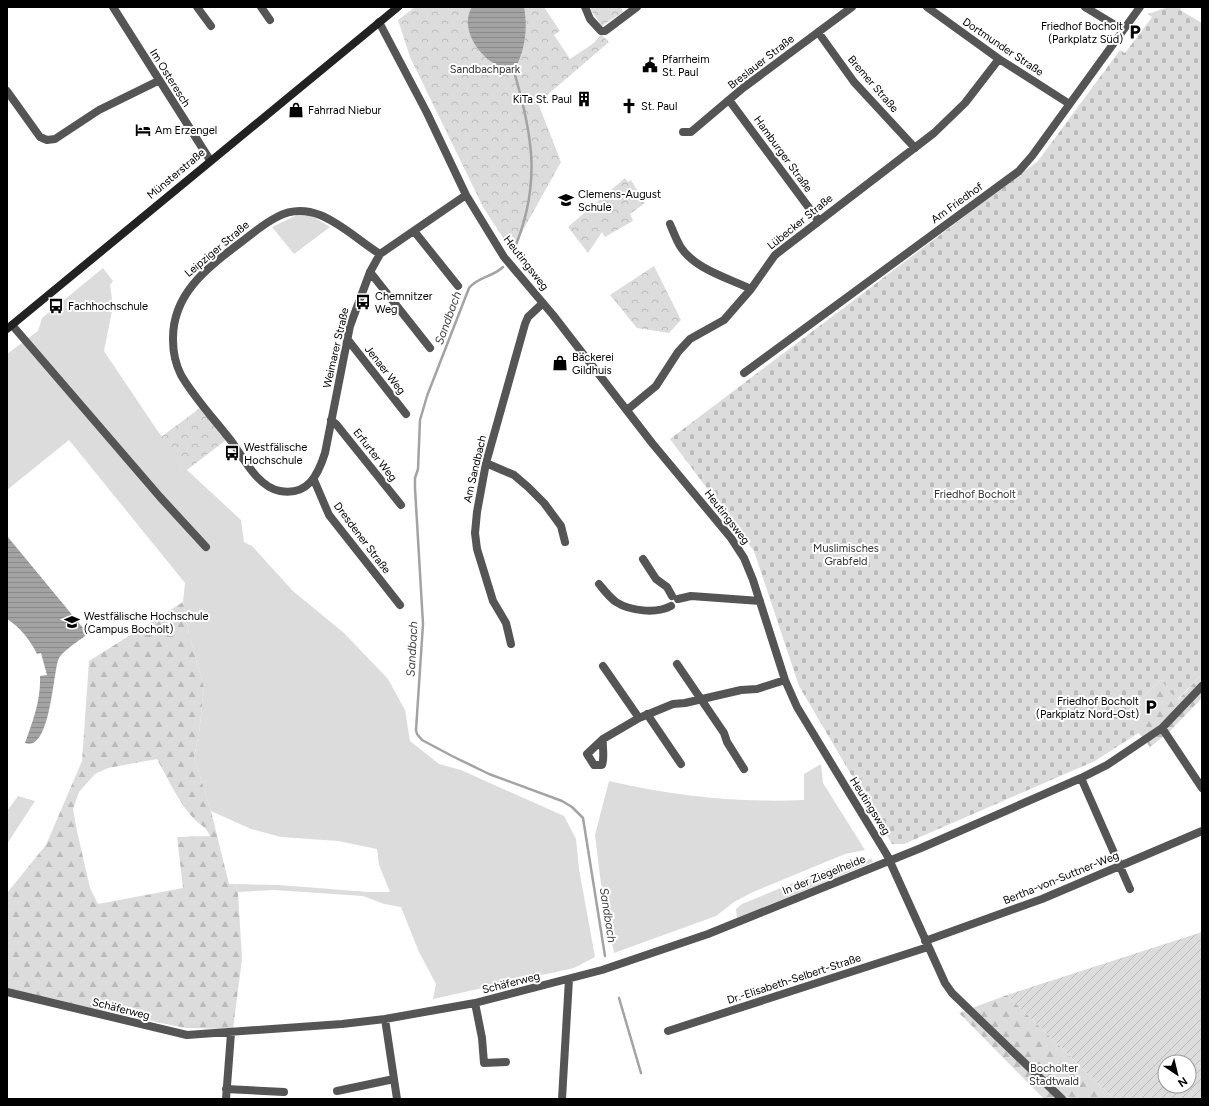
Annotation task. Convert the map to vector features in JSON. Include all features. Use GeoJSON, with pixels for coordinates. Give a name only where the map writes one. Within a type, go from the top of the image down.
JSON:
{"type":"FeatureCollection","features":[{"type":"Feature","properties":{"kind":"main road","name":"Münsterstraße"},"geometry":{"type":"LineString","coordinates":[[9,324],[398,7]]}},
{"type":"Feature","properties":{"kind":"street","name":"Im Osteresch"},"geometry":{"type":"LineString","coordinates":[[113,7],[158,81],[210,160]]}},
{"type":"Feature","properties":{"kind":"street"},"geometry":{"type":"LineString","coordinates":[[197,7],[211,26]]}},
{"type":"Feature","properties":{"kind":"street"},"geometry":{"type":"LineString","coordinates":[[261,7],[270,20]]}},
{"type":"Feature","properties":{"kind":"street"},"geometry":{"type":"LineString","coordinates":[[585,7],[590,19],[601,31],[605,31],[637,7]]}},
{"type":"Feature","properties":{"kind":"street","name":"Breslauer Straße"},"geometry":{"type":"LineString","coordinates":[[683,132],[691,132],[730,100],[852,7]]}},
{"type":"Feature","properties":{"kind":"street","name":"Dortmunder Straße"},"geometry":{"type":"LineString","coordinates":[[927,7],[999,59],[1068,104]]}},
{"type":"Feature","properties":{"kind":"street"},"geometry":{"type":"LineString","coordinates":[[1085,7],[1123,30]]}},
{"type":"Feature","properties":{"kind":"street","name":"Am Friedhof"},"geometry":{"type":"LineString","coordinates":[[744,373],[1018,171],[1032,156],[1068,104],[1140,7]]}},
{"type":"Feature","properties":{"kind":"street","name":"Heutingsweg"},"geometry":{"type":"LineString","coordinates":[[379,22],[427,113],[466,195],[504,257],[731,538],[744,558],[760,601],[785,680],[797,707],[890,861],[926,944],[945,983],[952,993],[1062,1099]]}},
{"type":"Feature","properties":{"kind":"street","name":"Bremer Straße"},"geometry":{"type":"LineString","coordinates":[[818,32],[854,82],[916,148]]}},
{"type":"Feature","properties":{"kind":"street","name":"Lübecker Straße"},"geometry":{"type":"LineString","coordinates":[[627,410],[656,386],[678,352],[690,339],[724,320],[751,289],[775,254],[818,220],[916,148],[952,117],[999,59]]}},
{"type":"Feature","properties":{"kind":"street"},"geometry":{"type":"LineString","coordinates":[[7,91],[40,137],[47,140],[55,139],[99,110],[158,81]]}},
{"type":"Feature","properties":{"kind":"street","name":"Hamburger Straße"},"geometry":{"type":"LineString","coordinates":[[730,100],[818,220]]}},
{"type":"Feature","properties":{"kind":"street","name":"Weimarer Straße"},"geometry":{"type":"LineString","coordinates":[[314,480],[320,469],[325,453],[348,340],[356,310],[370,272],[380,254],[466,195]]}},
{"type":"Feature","properties":{"kind":"street","name":"Leipziger Straße"},"geometry":{"type":"LineString","coordinates":[[314,480],[298,489],[289,491],[280,490],[262,482],[206,410],[180,373],[173,344],[175,315],[187,290],[205,271],[259,228],[278,216],[296,211],[308,210],[325,216],[380,254]]}},
{"type":"Feature","properties":{"kind":"street"},"geometry":{"type":"LineString","coordinates":[[670,224],[680,246],[686,254],[715,273],[751,289]]}},
{"type":"Feature","properties":{"kind":"street"},"geometry":{"type":"LineString","coordinates":[[414,231],[458,286]]}},
{"type":"Feature","properties":{"kind":"street"},"geometry":{"type":"LineString","coordinates":[[370,272],[430,348]]}},
{"type":"Feature","properties":{"kind":"street","name":"Am Sandbach"},"geometry":{"type":"LineString","coordinates":[[511,644],[506,624],[493,602],[477,549],[475,533],[477,512],[486,463],[528,317],[543,304]]}},
{"type":"Feature","properties":{"kind":"street"},"geometry":{"type":"LineString","coordinates":[[9,324],[160,498],[206,547]]}},
{"type":"Feature","properties":{"kind":"street","name":"Jenaer Weg"},"geometry":{"type":"LineString","coordinates":[[348,340],[406,414]]}},
{"type":"Feature","properties":{"kind":"street","name":"Erfurter Weg"},"geometry":{"type":"LineString","coordinates":[[331,420],[336,424],[401,505]]}},
{"type":"Feature","properties":{"kind":"street"},"geometry":{"type":"LineString","coordinates":[[486,463],[514,475],[528,487],[544,503],[561,526],[565,542]]}},
{"type":"Feature","properties":{"kind":"street","name":"Dresdener Straße"},"geometry":{"type":"LineString","coordinates":[[314,480],[329,516],[400,605]]}},
{"type":"Feature","properties":{"kind":"street"},"geometry":{"type":"LineString","coordinates":[[643,558],[656,578],[667,587],[675,598]]}},
{"type":"Feature","properties":{"kind":"street"},"geometry":{"type":"LineString","coordinates":[[599,584],[616,602],[627,607],[650,611],[663,610],[671,606],[668,602],[675,598],[691,596],[760,601]]}},
{"type":"Feature","properties":{"kind":"street"},"geometry":{"type":"LineString","coordinates":[[677,664],[702,699],[744,769]]}},
{"type":"Feature","properties":{"kind":"street"},"geometry":{"type":"LineString","coordinates":[[603,666],[681,764]]}},
{"type":"Feature","properties":{"kind":"street"},"geometry":{"type":"LineString","coordinates":[[603,739],[643,716],[673,704],[685,703],[741,690],[757,689],[785,680]]}},
{"type":"Feature","properties":{"kind":"street","name":"In der Ziegelheide"},"geometry":{"type":"LineString","coordinates":[[552,984],[708,934],[890,861],[1081,778],[1107,765],[1162,728],[1202,686]]}},
{"type":"Feature","properties":{"kind":"street"},"geometry":{"type":"LineString","coordinates":[[1162,728],[1202,788]]}},
{"type":"Feature","properties":{"kind":"street"},"geometry":{"type":"LineString","coordinates":[[1081,778],[1130,889]]}},
{"type":"Feature","properties":{"kind":"street","name":"Bertha-von-Suttner-Weg"},"geometry":{"type":"LineString","coordinates":[[926,944],[1042,899],[1202,831]]}},
{"type":"Feature","properties":{"kind":"street","name":"Dr.-Elisabeth-Selbert-Straße"},"geometry":{"type":"LineString","coordinates":[[668,1031],[926,944]]}},
{"type":"Feature","properties":{"kind":"street"},"geometry":{"type":"LineString","coordinates":[[562,1099],[569,979]]}},
{"type":"Feature","properties":{"kind":"street","name":"Schäferweg"},"geometry":{"type":"LineString","coordinates":[[7,992],[187,1035],[231,1033],[385,1019],[476,1002],[552,984]]}},
{"type":"Feature","properties":{"kind":"street","name":"Schäferweg"},"geometry":{"type":"LineString","coordinates":[[476,1002],[482,1038],[484,1063],[506,1062]]}},
{"type":"Feature","properties":{"kind":"street"},"geometry":{"type":"LineString","coordinates":[[385,1019],[397,1099]]}},
{"type":"Feature","properties":{"kind":"street"},"geometry":{"type":"LineString","coordinates":[[226,1099],[231,1033]]}},
{"type":"Feature","properties":{"kind":"street"},"geometry":{"type":"LineString","coordinates":[[337,1091],[394,1079]]}},
{"type":"Feature","properties":{"kind":"street"},"geometry":{"type":"LineString","coordinates":[[226,1089],[284,1092]]}},
{"type":"Feature","properties":{"kind":"green space","name":"Sandbachpark"},"geometry":{"type":"Polygon","coordinates":[[[415,7],[544,7],[560,31],[554,35],[570,59],[594,43],[601,34],[609,42],[538,103],[561,162],[522,232],[513,253],[483,207],[410,57],[398,20],[415,7]]]}},
{"type":"Feature","properties":{"kind":"green space"},"geometry":{"type":"Polygon","coordinates":[[[593,7],[621,7],[623,12],[602,26],[590,9],[593,7]]]}},
{"type":"Feature","properties":{"kind":"green space","name":"Friedhof Bocholt"},"geometry":{"type":"Polygon","coordinates":[[[1168,7],[1181,7],[1180,10],[1202,23],[1202,674],[1177,700],[1161,680],[1124,714],[1140,732],[1095,761],[904,844],[892,844],[799,686],[754,551],[670,439],[1038,161],[1120,50],[1125,53],[1152,17],[1148,14],[1168,7]]]}},
{"type":"Feature","properties":{"kind":"green space"},"geometry":{"type":"Polygon","coordinates":[[[625,178],[628,182],[631,180],[645,203],[630,214],[633,221],[605,237],[602,232],[588,253],[568,227],[625,178]]]}},
{"type":"Feature","properties":{"kind":"green space"},"geometry":{"type":"Polygon","coordinates":[[[309,214],[330,227],[294,254],[272,227],[297,215],[309,214]]]}},
{"type":"Feature","properties":{"kind":"green space"},"geometry":{"type":"Polygon","coordinates":[[[654,266],[681,320],[669,333],[637,328],[610,295],[654,266]]]}},
{"type":"Feature","properties":{"kind":"green space"},"geometry":{"type":"Polygon","coordinates":[[[103,268],[113,281],[110,285],[113,306],[104,351],[157,430],[187,470],[241,520],[244,542],[252,546],[293,591],[344,633],[388,679],[405,710],[410,741],[439,764],[461,770],[564,816],[576,839],[579,869],[595,957],[574,968],[433,999],[436,984],[419,952],[401,907],[384,904],[363,896],[274,890],[238,892],[234,884],[279,885],[368,892],[390,892],[379,865],[377,849],[338,841],[281,837],[251,829],[211,811],[194,757],[199,733],[204,687],[190,639],[183,602],[185,583],[69,440],[7,490],[7,354],[38,331],[42,318],[103,268]]]}},
{"type":"Feature","properties":{"kind":"green space"},"geometry":{"type":"Polygon","coordinates":[[[200,408],[226,440],[187,470],[161,437],[200,408]]]}},
{"type":"Feature","properties":{"kind":"green space"},"geometry":{"type":"Polygon","coordinates":[[[183,602],[190,639],[204,687],[199,733],[194,757],[211,811],[229,884],[234,884],[238,892],[242,959],[233,1029],[185,1028],[7,990],[7,893],[46,845],[82,761],[89,661],[183,602]],[[157,759],[108,768],[95,774],[79,792],[73,809],[90,888],[98,904],[183,888],[177,837],[210,836],[207,830],[193,818],[183,804],[157,759]]]}},
{"type":"Feature","properties":{"kind":"green space"},"geometry":{"type":"Polygon","coordinates":[[[1202,674],[1202,698],[1170,731],[1150,747],[1124,714],[1161,680],[1178,700],[1202,674]]]}},
{"type":"Feature","properties":{"kind":"green space"},"geometry":{"type":"Polygon","coordinates":[[[821,764],[823,783],[865,850],[845,854],[753,892],[734,902],[716,916],[614,953],[601,884],[595,835],[609,781],[658,791],[706,797],[779,801],[804,800],[804,774],[821,764]]]}},
{"type":"Feature","properties":{"kind":"green space"},"geometry":{"type":"Polygon","coordinates":[[[18,796],[35,801],[7,844],[7,811],[18,796]]]}},
{"type":"Feature","properties":{"kind":"green space"},"geometry":{"type":"Polygon","coordinates":[[[872,859],[873,862],[737,918],[736,909],[742,904],[839,864],[872,859]]]}},
{"type":"Feature","properties":{"kind":"green space"},"geometry":{"type":"Polygon","coordinates":[[[1202,932],[1202,1099],[1114,1099],[1007,995],[1202,932]]]}},
{"type":"Feature","properties":{"kind":"green space","name":"Bocholter Stadtwald"},"geometry":{"type":"Polygon","coordinates":[[[1007,995],[1114,1099],[1044,1099],[959,1013],[1007,995]]]}},
{"type":"Feature","properties":{"kind":"shaded area"},"geometry":{"type":"Polygon","coordinates":[[[472,7],[524,7],[526,23],[525,39],[515,69],[505,68],[495,64],[478,48],[468,28],[468,17],[472,7]]]}},
{"type":"Feature","properties":{"kind":"shaded area"},"geometry":{"type":"Polygon","coordinates":[[[7,536],[88,634],[59,658],[46,723],[34,743],[25,743],[38,702],[40,676],[47,675],[41,653],[37,654],[24,634],[7,619],[7,536]]]}},
{"type":"Feature","properties":{"kind":"waterway","name":"Sandbach"},"geometry":{"type":"LineString","coordinates":[[513,68],[526,116],[531,160],[531,182],[528,204],[522,228],[513,252]]}},
{"type":"Feature","properties":{"kind":"waterway","name":"Sandbach"},"geometry":{"type":"LineString","coordinates":[[503,267],[495,273],[476,281],[469,288],[427,396],[420,420],[418,469],[415,478],[415,488],[423,624],[416,730],[417,734],[422,740],[452,756],[489,774],[562,801],[572,807],[583,818],[605,956]]}},
{"type":"Feature","properties":{"kind":"waterway","name":"Sandbach"},"geometry":{"type":"LineString","coordinates":[[619,998],[641,1073]]}},
{"type":"Feature","properties":{"kind":"place","name":"Friedhof Bocholt (Parkplatz Süd)"},"geometry":{"type":"Point","coordinates":[1135,32]}},
{"type":"Feature","properties":{"kind":"place","name":"Pfarrheim St. Paul"},"geometry":{"type":"Point","coordinates":[650,65]}},
{"type":"Feature","properties":{"kind":"place","name":"KiTa St. Paul"},"geometry":{"type":"Point","coordinates":[584,99]}},
{"type":"Feature","properties":{"kind":"place","name":"St. Paul"},"geometry":{"type":"Point","coordinates":[629,106]}},
{"type":"Feature","properties":{"kind":"place","name":"Fahrrad Niebur"},"geometry":{"type":"Point","coordinates":[296,110]}},
{"type":"Feature","properties":{"kind":"place","name":"Am Erzengel"},"geometry":{"type":"Point","coordinates":[143,130]}},
{"type":"Feature","properties":{"kind":"place","name":"Clemens-August Schule"},"geometry":{"type":"Point","coordinates":[566,200]}},
{"type":"Feature","properties":{"kind":"place","name":"Chemnitzer Weg"},"geometry":{"type":"Point","coordinates":[363,302]}},
{"type":"Feature","properties":{"kind":"place","name":"Fachhochschule"},"geometry":{"type":"Point","coordinates":[56,306]}},
{"type":"Feature","properties":{"kind":"place","name":"Bäckerei Gildhuis"},"geometry":{"type":"Point","coordinates":[560,363]}},
{"type":"Feature","properties":{"kind":"place","name":"Westfälische Hochschule"},"geometry":{"type":"Point","coordinates":[232,453]}},
{"type":"Feature","properties":{"kind":"place","name":"Westfälische Hochschule (Campus Bocholt)"},"geometry":{"type":"Point","coordinates":[72,622]}},
{"type":"Feature","properties":{"kind":"place","name":"Friedhof Bocholt (Parkplatz Nord-Ost)"},"geometry":{"type":"Point","coordinates":[1151,707]}},
{"type":"Feature","properties":{"kind":"park label","name":"Muslimisches Grabfeld"},"geometry":{"type":"Point","coordinates":[846,554]}}]}
